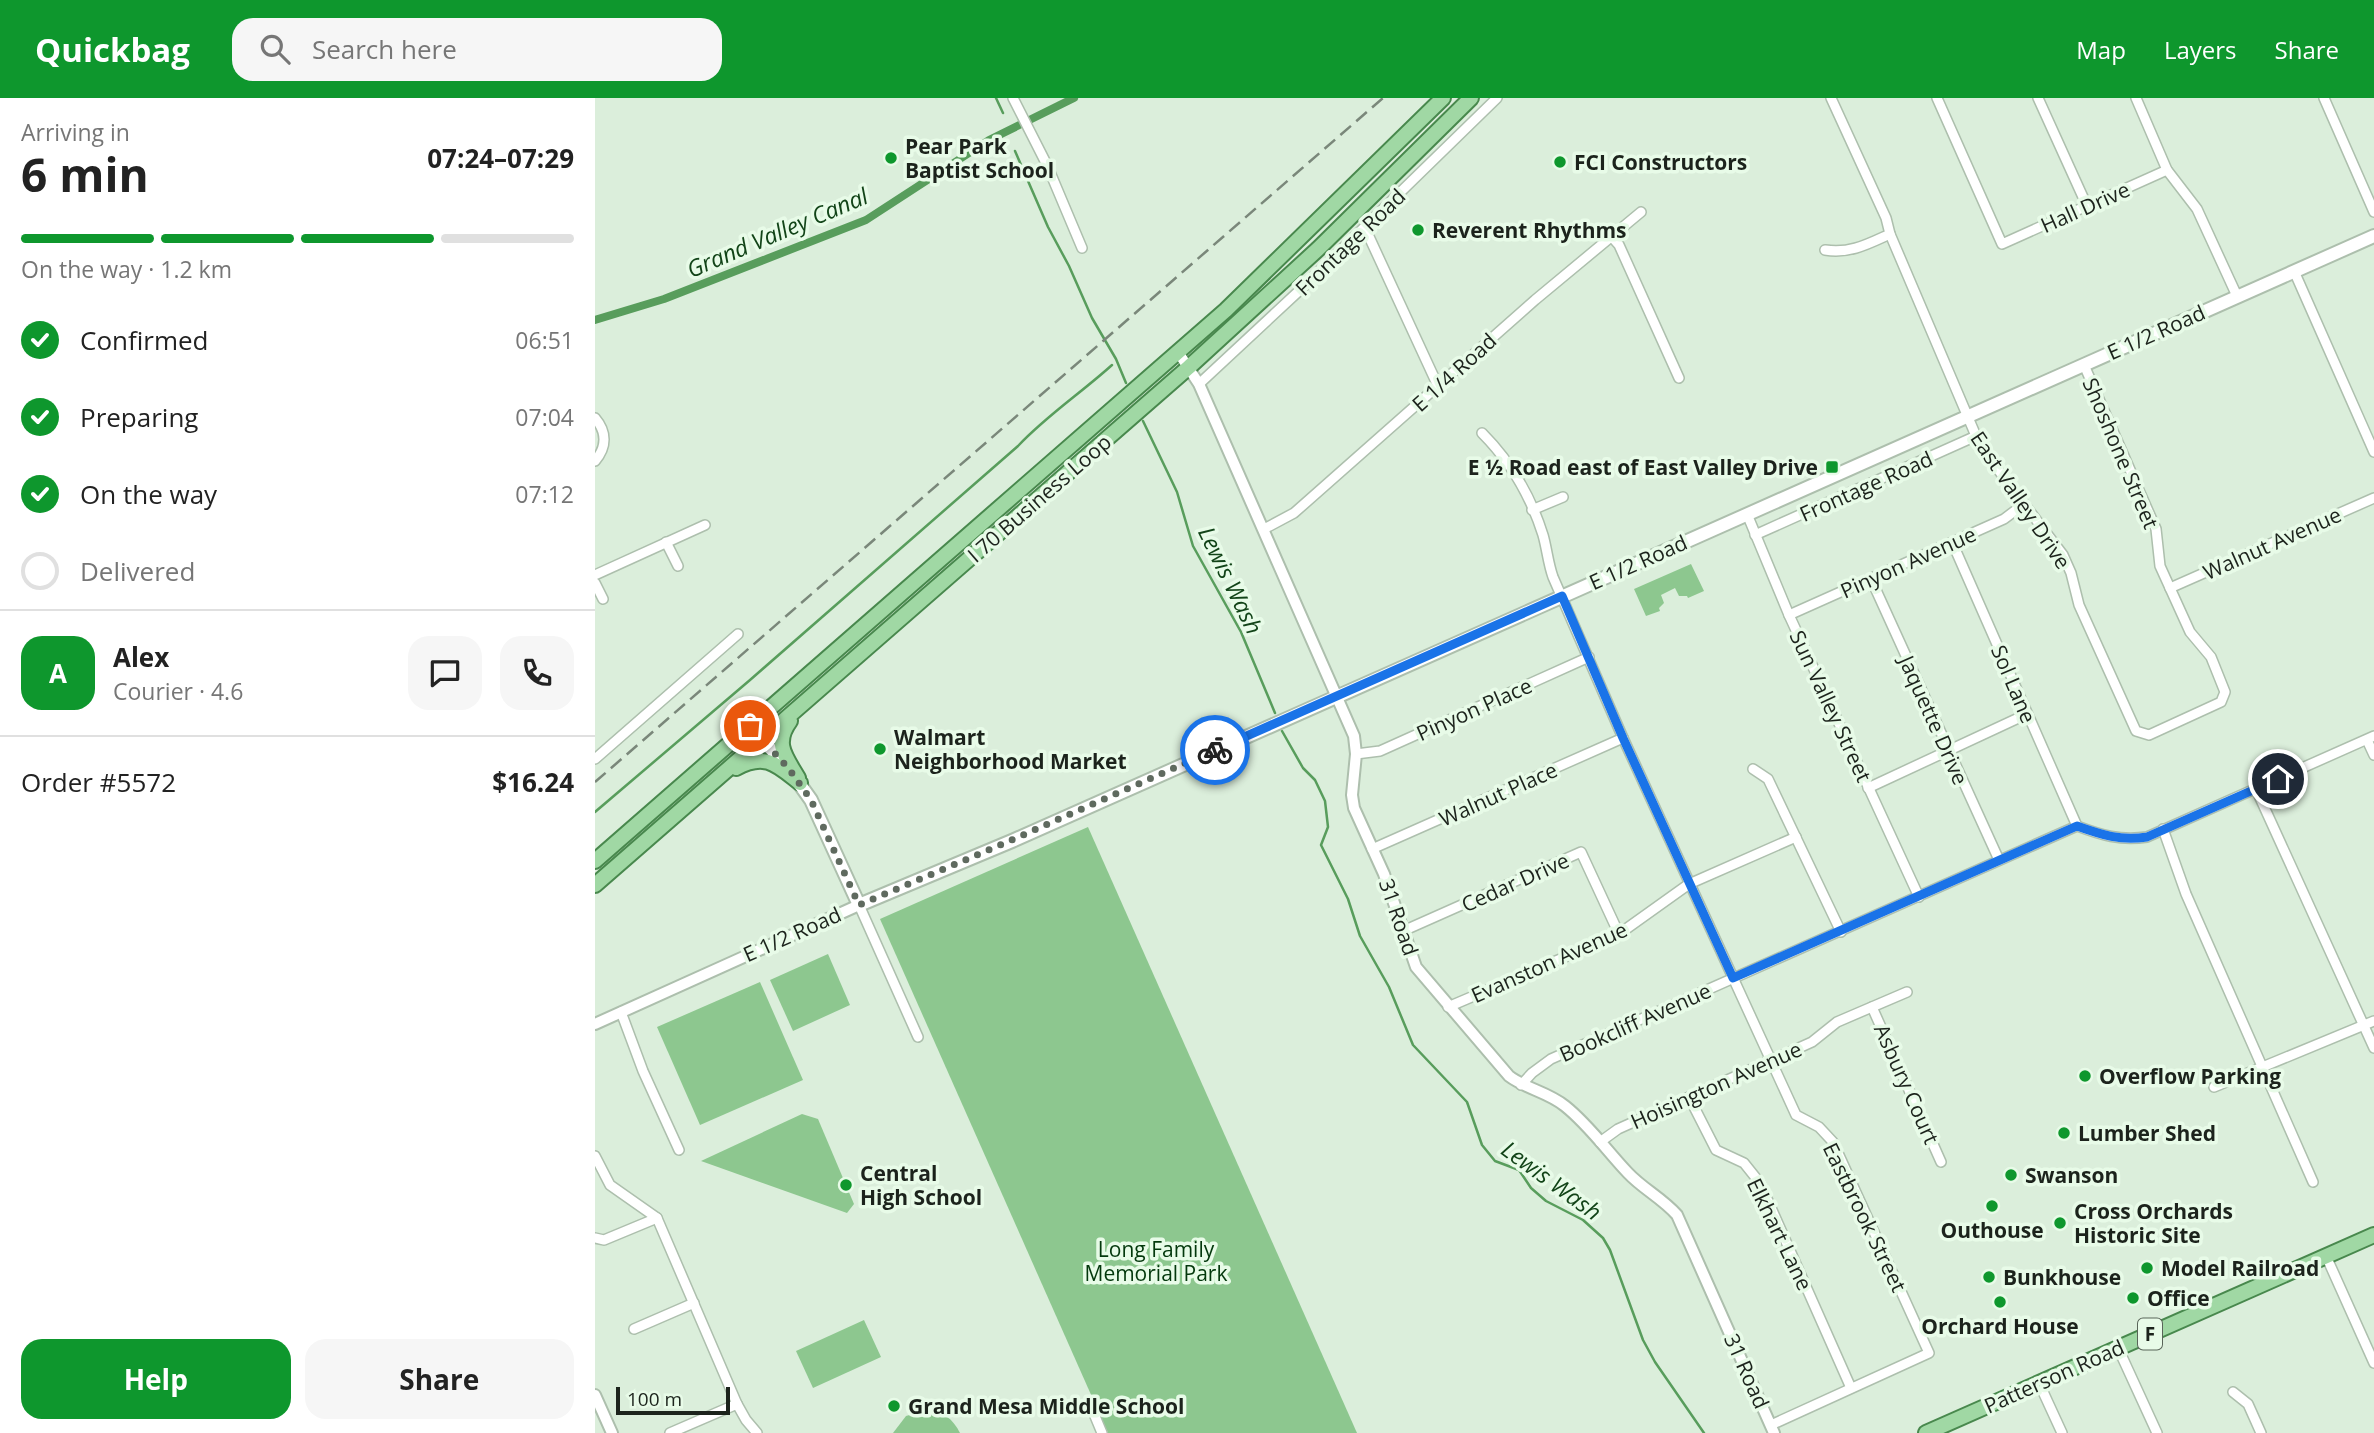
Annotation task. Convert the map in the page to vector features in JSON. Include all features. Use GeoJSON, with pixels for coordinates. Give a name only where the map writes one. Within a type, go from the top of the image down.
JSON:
{"type":"FeatureCollection","features":[{"type":"Feature","properties":{"kind":"main road","name":"I 70 Business Loop"},"geometry":{"type":"LineString","coordinates":[[595,861],[1178,352],[1303,236],[1443,98]]}},
{"type":"Feature","properties":{"kind":"main road","name":"I 70 Business Loop"},"geometry":{"type":"LineString","coordinates":[[595,885],[1189,367],[1318,248],[1471,98]]}},
{"type":"Feature","properties":{"kind":"main road","name":"E 1/2 Road"},"geometry":{"type":"LineString","coordinates":[[859,905],[1011,841],[2374,236]]}},
{"type":"Feature","properties":{"kind":"main road"},"geometry":{"type":"LineString","coordinates":[[823,687],[792,719],[781,735],[782,748],[820,816],[859,905]]}},
{"type":"Feature","properties":{"kind":"main road"},"geometry":{"type":"LineString","coordinates":[[750,726],[800,783]]}},
{"type":"Feature","properties":{"kind":"main road"},"geometry":{"type":"LineString","coordinates":[[699,795],[734,769],[758,760],[777,765],[800,783]]}},
{"type":"Feature","properties":{"kind":"main road","name":"Patterson Road"},"geometry":{"type":"LineString","coordinates":[[1926,1433],[2374,1235]]}},
{"type":"Feature","properties":{"kind":"street"},"geometry":{"type":"LineString","coordinates":[[1013,98],[1047,165],[1082,248]]}},
{"type":"Feature","properties":{"kind":"street","name":"Frontage Road"},"geometry":{"type":"LineString","coordinates":[[1199,384],[1365,228],[1497,98]]}},
{"type":"Feature","properties":{"kind":"street","name":"East Valley Drive"},"geometry":{"type":"LineString","coordinates":[[1831,98],[1886,218],[1890,234],[1976,436],[1984,451],[2063,555],[2084,616],[2136,731],[2150,735],[2169,727],[2221,702],[2225,692]]}},
{"type":"Feature","properties":{"kind":"street","name":"Hall Drive"},"geometry":{"type":"LineString","coordinates":[[1937,98],[2002,244],[2168,170]]}},
{"type":"Feature","properties":{"kind":"street"},"geometry":{"type":"LineString","coordinates":[[2038,98],[2087,206]]}},
{"type":"Feature","properties":{"kind":"street"},"geometry":{"type":"LineString","coordinates":[[2136,98],[2168,170],[2197,209],[2237,296]]}},
{"type":"Feature","properties":{"kind":"street"},"geometry":{"type":"LineString","coordinates":[[2324,98],[2374,212]]}},
{"type":"Feature","properties":{"kind":"street","name":"E 1/4 Road"},"geometry":{"type":"LineString","coordinates":[[1264,529],[1294,513],[1483,346],[1641,212]]}},
{"type":"Feature","properties":{"kind":"street"},"geometry":{"type":"LineString","coordinates":[[1365,228],[1438,386]]}},
{"type":"Feature","properties":{"kind":"street"},"geometry":{"type":"LineString","coordinates":[[1825,250],[1839,253],[1857,249],[1890,234]]}},
{"type":"Feature","properties":{"kind":"street"},"geometry":{"type":"LineString","coordinates":[[1611,236],[1619,245],[1679,378]]}},
{"type":"Feature","properties":{"kind":"street"},"geometry":{"type":"LineString","coordinates":[[2294,271],[2374,452]]}},
{"type":"Feature","properties":{"kind":"street","name":"31 Road"},"geometry":{"type":"LineString","coordinates":[[1178,352],[1199,384],[1354,736],[1354,808],[1384,874],[1416,967],[1509,1076],[1521,1085],[1554,1098],[1566,1106],[1629,1174],[1677,1215],[1772,1429]]}},
{"type":"Feature","properties":{"kind":"street","name":"Shoshone Street"},"geometry":{"type":"LineString","coordinates":[[2084,365],[2156,529],[2159,566],[2190,632],[2211,657],[2225,692]]}},
{"type":"Feature","properties":{"kind":"street"},"geometry":{"type":"LineString","coordinates":[[595,418],[602,427],[604,441],[595,461]]}},
{"type":"Feature","properties":{"kind":"street","name":"Eastbrook Street"},"geometry":{"type":"LineString","coordinates":[[1482,433],[1515,472],[1543,536],[1546,557],[1623,738],[1796,1115],[1819,1127],[1833,1143],[1929,1353],[1851,1388]]}},
{"type":"Feature","properties":{"kind":"street","name":"Frontage Road"},"geometry":{"type":"LineString","coordinates":[[1755,535],[1976,436]]}},
{"type":"Feature","properties":{"kind":"street"},"geometry":{"type":"LineString","coordinates":[[1532,510],[1563,497]]}},
{"type":"Feature","properties":{"kind":"street","name":"Walnut Avenue"},"geometry":{"type":"LineString","coordinates":[[2170,588],[2374,498]]}},
{"type":"Feature","properties":{"kind":"street","name":"Pinyon Avenue"},"geometry":{"type":"LineString","coordinates":[[1789,615],[2004,519],[2024,504]]}},
{"type":"Feature","properties":{"kind":"street","name":"Sun Valley Street"},"geometry":{"type":"LineString","coordinates":[[1747,514],[1789,615],[1919,897]]}},
{"type":"Feature","properties":{"kind":"street"},"geometry":{"type":"LineString","coordinates":[[595,575],[705,525]]}},
{"type":"Feature","properties":{"kind":"street"},"geometry":{"type":"LineString","coordinates":[[666,541],[678,566]]}},
{"type":"Feature","properties":{"kind":"street","name":"Sol Lane"},"geometry":{"type":"LineString","coordinates":[[1952,542],[2077,826]]}},
{"type":"Feature","properties":{"kind":"street","name":"Jaquette Drive"},"geometry":{"type":"LineString","coordinates":[[1871,579],[1999,860]]}},
{"type":"Feature","properties":{"kind":"street"},"geometry":{"type":"LineString","coordinates":[[595,583],[603,599]]}},
{"type":"Feature","properties":{"kind":"street"},"geometry":{"type":"LineString","coordinates":[[595,759],[739,634]]}},
{"type":"Feature","properties":{"kind":"street","name":"Pinyon Place"},"geometry":{"type":"LineString","coordinates":[[1356,754],[1380,751],[1589,657]]}},
{"type":"Feature","properties":{"kind":"street"},"geometry":{"type":"LineString","coordinates":[[1868,788],[2027,714]]}},
{"type":"Feature","properties":{"kind":"street","name":"Walnut Place"},"geometry":{"type":"LineString","coordinates":[[1372,849],[1623,738]]}},
{"type":"Feature","properties":{"kind":"street"},"geometry":{"type":"LineString","coordinates":[[2077,826],[2108,837],[2127,840],[2147,837],[2371,738],[2374,755]]}},
{"type":"Feature","properties":{"kind":"street"},"geometry":{"type":"LineString","coordinates":[[1753,769],[1768,779],[1842,932]]}},
{"type":"Feature","properties":{"kind":"street"},"geometry":{"type":"LineString","coordinates":[[2256,789],[2374,1048]]}},
{"type":"Feature","properties":{"kind":"street","name":"Bookcliff Avenue"},"geometry":{"type":"LineString","coordinates":[[1521,1085],[1532,1073],[1552,1059],[2077,826]]}},
{"type":"Feature","properties":{"kind":"street"},"geometry":{"type":"LineString","coordinates":[[2163,829],[2186,894],[2313,1182]]}},
{"type":"Feature","properties":{"kind":"street","name":"Evanston Avenue"},"geometry":{"type":"LineString","coordinates":[[1448,1007],[1619,934],[1689,884],[1796,837]]}},
{"type":"Feature","properties":{"kind":"street","name":"Cedar Drive"},"geometry":{"type":"LineString","coordinates":[[1403,931],[1581,852],[1619,934]]}},
{"type":"Feature","properties":{"kind":"street"},"geometry":{"type":"LineString","coordinates":[[859,905],[918,1037]]}},
{"type":"Feature","properties":{"kind":"street","name":"E 1/2 Road"},"geometry":{"type":"LineString","coordinates":[[595,1024],[859,905]]}},
{"type":"Feature","properties":{"kind":"street","name":"Hoisington Avenue"},"geometry":{"type":"LineString","coordinates":[[1600,1142],[1618,1129],[1812,1042],[1837,1022],[1907,992]]}},
{"type":"Feature","properties":{"kind":"street","name":"Asbury Court"},"geometry":{"type":"LineString","coordinates":[[1872,1007],[1941,1162]]}},
{"type":"Feature","properties":{"kind":"street"},"geometry":{"type":"LineString","coordinates":[[621,1013],[643,1071],[679,1150]]}},
{"type":"Feature","properties":{"kind":"street"},"geometry":{"type":"LineString","coordinates":[[2214,1087],[2374,1021]]}},
{"type":"Feature","properties":{"kind":"street","name":"Elkhart Lane"},"geometry":{"type":"LineString","coordinates":[[1689,1097],[1716,1150],[1744,1163],[1760,1182],[1851,1388]]}},
{"type":"Feature","properties":{"kind":"street"},"geometry":{"type":"LineString","coordinates":[[595,1156],[610,1185],[657,1218],[737,1404],[757,1433]]}},
{"type":"Feature","properties":{"kind":"street"},"geometry":{"type":"LineString","coordinates":[[595,1238],[604,1240],[657,1218]]}},
{"type":"Feature","properties":{"kind":"street"},"geometry":{"type":"LineString","coordinates":[[2326,1256],[2374,1363]]}},
{"type":"Feature","properties":{"kind":"street"},"geometry":{"type":"LineString","coordinates":[[634,1329],[694,1303]]}},
{"type":"Feature","properties":{"kind":"street"},"geometry":{"type":"LineString","coordinates":[[2118,1348],[2157,1433]]}},
{"type":"Feature","properties":{"kind":"street"},"geometry":{"type":"LineString","coordinates":[[2039,1383],[2062,1433]]}},
{"type":"Feature","properties":{"kind":"street"},"geometry":{"type":"LineString","coordinates":[[1772,1429],[1851,1388]]}},
{"type":"Feature","properties":{"kind":"street"},"geometry":{"type":"LineString","coordinates":[[2233,1392],[2248,1404],[2262,1433]]}},
{"type":"Feature","properties":{"kind":"street"},"geometry":{"type":"LineString","coordinates":[[595,1395],[612,1433]]}},
{"type":"Feature","properties":{"kind":"street"},"geometry":{"type":"LineString","coordinates":[[670,1433],[737,1404]]}},
{"type":"Feature","properties":{"kind":"street"},"geometry":{"type":"LineString","coordinates":[[1091,1409],[1102,1433]]}},
{"type":"Feature","properties":{"kind":"green space"},"geometry":{"type":"Polygon","coordinates":[[[1691,564],[1704,591],[1688,598],[1679,596],[1675,588],[1661,595],[1664,603],[1659,608],[1660,611],[1646,616],[1634,589],[1691,564]]]}},
{"type":"Feature","properties":{"kind":"green space","name":"Long Family Memorial Park"},"geometry":{"type":"Polygon","coordinates":[[[1088,827],[1357,1433],[1108,1433],[880,919],[1088,827]]]}},
{"type":"Feature","properties":{"kind":"green space"},"geometry":{"type":"Polygon","coordinates":[[[828,954],[850,1005],[793,1031],[770,980],[828,954]]]}},
{"type":"Feature","properties":{"kind":"green space"},"geometry":{"type":"Polygon","coordinates":[[[760,982],[803,1080],[700,1125],[657,1027],[760,982]]]}},
{"type":"Feature","properties":{"kind":"green space"},"geometry":{"type":"Polygon","coordinates":[[[802,1114],[818,1119],[854,1204],[847,1213],[701,1161],[802,1114]]]}},
{"type":"Feature","properties":{"kind":"green space"},"geometry":{"type":"Polygon","coordinates":[[[864,1320],[881,1357],[813,1388],[796,1351],[864,1320]]]}},
{"type":"Feature","properties":{"kind":"green space"},"geometry":{"type":"Polygon","coordinates":[[[927,1410],[947,1417],[960,1433],[893,1433],[906,1416],[927,1410]]]}},
{"type":"Feature","properties":{"kind":"waterway","name":"Lewis Wash"},"geometry":{"type":"LineString","coordinates":[[996,98],[1003,113]]}},
{"type":"Feature","properties":{"kind":"waterway","name":"Grand Valley Canal"},"geometry":{"type":"LineString","coordinates":[[595,320],[664,299],[866,220],[989,140],[1074,98]]}},
{"type":"Feature","properties":{"kind":"waterway","name":"Lewis Wash"},"geometry":{"type":"LineString","coordinates":[[1015,151],[1048,227],[1126,383]]}},
{"type":"Feature","properties":{"kind":"waterway"},"geometry":{"type":"LineString","coordinates":[[595,812],[1112,365]]}},
{"type":"Feature","properties":{"kind":"waterway","name":"Lewis Wash"},"geometry":{"type":"LineString","coordinates":[[1143,421],[1177,492],[1193,546],[1241,632],[1275,713]]}},
{"type":"Feature","properties":{"kind":"waterway","name":"Lewis Wash"},"geometry":{"type":"LineString","coordinates":[[1282,731],[1303,768],[1315,780],[1325,801],[1328,827],[1321,845],[1348,899],[1360,936],[1389,987],[1413,1045],[1467,1102],[1482,1145],[1495,1161],[1519,1170],[1531,1188],[1546,1201],[1583,1220],[1603,1238],[1610,1250],[1643,1340],[1704,1433]]}},
{"type":"Feature","properties":{"kind":"railway"},"geometry":{"type":"LineString","coordinates":[[595,782],[1383,98]]}},
{"type":"Feature","properties":{"kind":"way so far"},"geometry":{"type":"LineString","coordinates":[[750,726],[789,769],[811,800],[859,905],[1215,750]]}},
{"type":"Feature","properties":{"kind":"place","name":"Pear Park Baptist School"},"geometry":{"type":"Point","coordinates":[891,158]}},
{"type":"Feature","properties":{"kind":"place","name":"FCI Constructors"},"geometry":{"type":"Point","coordinates":[1560,162]}},
{"type":"Feature","properties":{"kind":"place","name":"Reverent Rhythms"},"geometry":{"type":"Point","coordinates":[1418,230]}},
{"type":"Feature","properties":{"kind":"place","name":"E ½ Road east of East Valley Drive"},"geometry":{"type":"Point","coordinates":[1832,467]}},
{"type":"Feature","properties":{"kind":"place","name":"Walmart Neighborhood Market"},"geometry":{"type":"Point","coordinates":[880,749]}},
{"type":"Feature","properties":{"kind":"place","name":"Overflow Parking"},"geometry":{"type":"Point","coordinates":[2085,1076]}},
{"type":"Feature","properties":{"kind":"place","name":"Lumber Shed"},"geometry":{"type":"Point","coordinates":[2064,1133]}},
{"type":"Feature","properties":{"kind":"place","name":"Swanson"},"geometry":{"type":"Point","coordinates":[2011,1175]}},
{"type":"Feature","properties":{"kind":"place","name":"Central High School"},"geometry":{"type":"Point","coordinates":[846,1185]}},
{"type":"Feature","properties":{"kind":"place","name":"Outhouse"},"geometry":{"type":"Point","coordinates":[1992,1206]}},
{"type":"Feature","properties":{"kind":"place","name":"Cross Orchards Historic Site"},"geometry":{"type":"Point","coordinates":[2060,1223]}},
{"type":"Feature","properties":{"kind":"place","name":"Model Railroad"},"geometry":{"type":"Point","coordinates":[2147,1268]}},
{"type":"Feature","properties":{"kind":"place","name":"Bunkhouse"},"geometry":{"type":"Point","coordinates":[1989,1277]}},
{"type":"Feature","properties":{"kind":"place","name":"Office"},"geometry":{"type":"Point","coordinates":[2133,1298]}},
{"type":"Feature","properties":{"kind":"place","name":"Orchard House"},"geometry":{"type":"Point","coordinates":[2000,1302]}},
{"type":"Feature","properties":{"kind":"place","name":"Grand Mesa Middle School"},"geometry":{"type":"Point","coordinates":[894,1406]}},
{"type":"Feature","properties":{"kind":"route"},"geometry":{"type":"LineString","coordinates":[[1215,750],[1562,596],[1623,738],[1733,978],[2077,826],[2108,837],[2127,840],[2147,837],[2278,779]]}}]}
